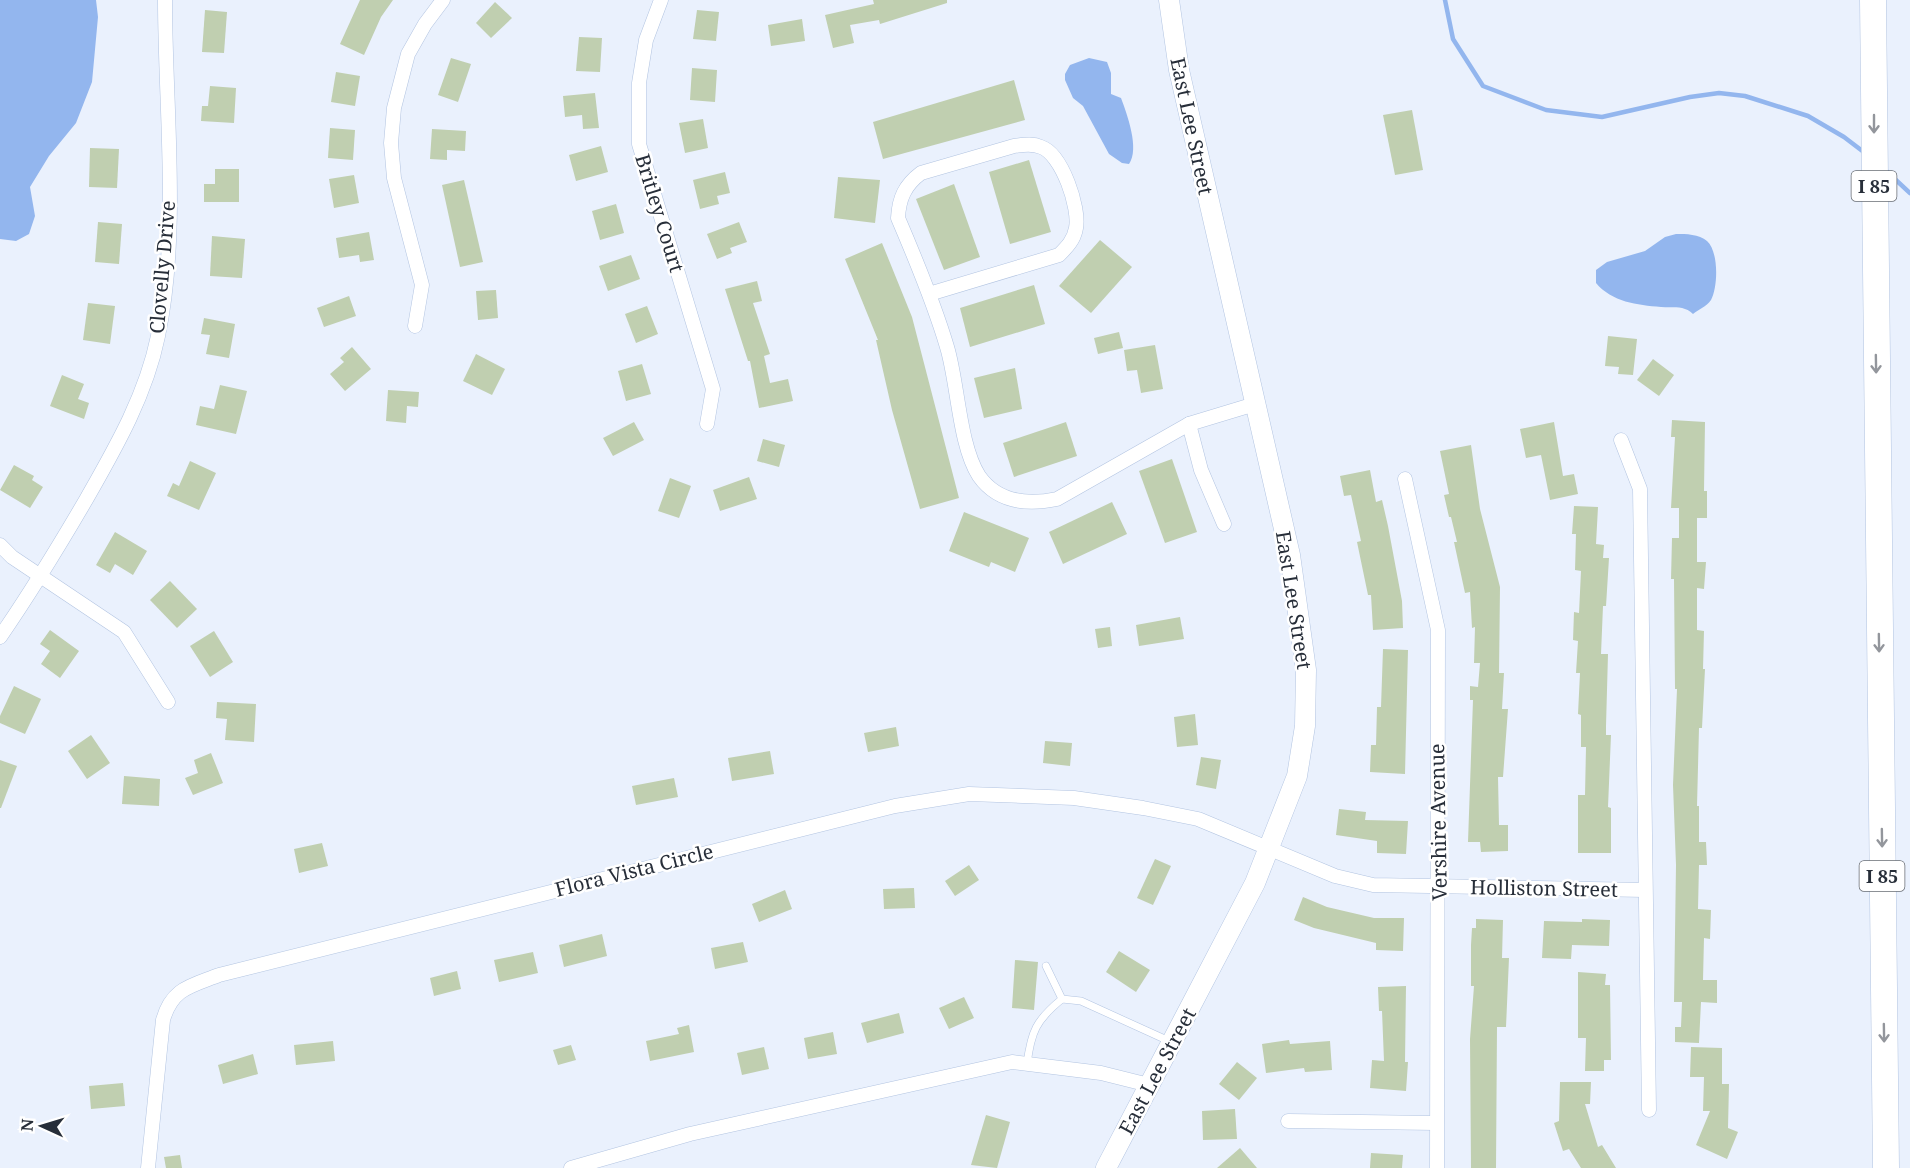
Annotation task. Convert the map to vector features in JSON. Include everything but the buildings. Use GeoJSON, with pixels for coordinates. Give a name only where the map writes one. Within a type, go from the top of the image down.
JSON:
{"type":"FeatureCollection","features":[{"type":"Feature","properties":{"kind":"highway"},"geometry":{"type":"LineString","coordinates":[[1866,0],[1874,36]]}},
{"type":"Feature","properties":{"kind":"highway","name":"I 85"},"geometry":{"type":"LineString","coordinates":[[1873,0],[1886,1168]]}},
{"type":"Feature","properties":{"kind":"street","name":"Clovelly Drive"},"geometry":{"type":"LineString","coordinates":[[0,637],[43,575],[116,448],[139,399],[158,336],[168,250],[165,0]]}},
{"type":"Feature","properties":{"kind":"street"},"geometry":{"type":"LineString","coordinates":[[415,326],[422,285],[394,178],[391,143],[394,108],[408,54],[443,0]]}},
{"type":"Feature","properties":{"kind":"street","name":"Britley Court"},"geometry":{"type":"LineString","coordinates":[[661,0],[646,40],[639,83],[639,144],[713,389],[707,424]]}},
{"type":"Feature","properties":{"kind":"street","name":"East Lee Street"},"geometry":{"type":"LineString","coordinates":[[1106,1168],[1270,849],[1297,776],[1305,726],[1306,670],[1290,555],[1179,70],[1168,0]]}},
{"type":"Feature","properties":{"kind":"street"},"geometry":{"type":"LineString","coordinates":[[929,294],[1059,255],[1070,244],[1076,230],[1077,215],[1062,167],[1053,154],[1042,147],[1029,144],[1014,146],[940,165],[921,173],[909,182],[900,200],[898,218],[948,348],[970,457],[980,476],[994,491],[1015,502],[1036,504],[1057,500],[1188,424],[1256,404]]}},
{"type":"Feature","properties":{"kind":"street"},"geometry":{"type":"LineString","coordinates":[[1188,424],[1201,470],[1224,524]]}},
{"type":"Feature","properties":{"kind":"street"},"geometry":{"type":"LineString","coordinates":[[1621,441],[1640,489],[1649,1110]]}},
{"type":"Feature","properties":{"kind":"street","name":"Vershire Avenue"},"geometry":{"type":"LineString","coordinates":[[1405,479],[1438,630],[1437,1168]]}},
{"type":"Feature","properties":{"kind":"street"},"geometry":{"type":"LineString","coordinates":[[0,545],[12,557],[43,575],[124,632],[168,702]]}},
{"type":"Feature","properties":{"kind":"street","name":"Flora Vista Circle"},"geometry":{"type":"LineString","coordinates":[[148,1168],[166,1008],[177,992],[219,975],[895,806],[969,794],[1074,798],[1143,808],[1198,819],[1270,849]]}},
{"type":"Feature","properties":{"kind":"street","name":"Holliston Street"},"geometry":{"type":"LineString","coordinates":[[1270,849],[1335,876],[1373,885],[1645,890]]}},
{"type":"Feature","properties":{"kind":"street"},"geometry":{"type":"LineString","coordinates":[[572,1168],[690,1134],[1012,1062],[1101,1073],[1149,1085]]}},
{"type":"Feature","properties":{"kind":"street"},"geometry":{"type":"LineString","coordinates":[[1288,1121],[1436,1123]]}},
{"type":"Feature","properties":{"kind":"lane"},"geometry":{"type":"LineString","coordinates":[[1046,966],[1062,999]]}},
{"type":"Feature","properties":{"kind":"lane"},"geometry":{"type":"LineString","coordinates":[[1027,1064],[1031,1032],[1047,1010],[1062,999],[1081,1002],[1172,1042]]}},
{"type":"Feature","properties":{"kind":"water"},"geometry":{"type":"Polygon","coordinates":[[[0,0],[96,0],[98,17],[92,82],[76,123],[49,156],[30,187],[35,216],[29,234],[16,241],[0,239],[0,0]]]}},
{"type":"Feature","properties":{"kind":"water"},"geometry":{"type":"Polygon","coordinates":[[[1089,58],[1107,62],[1111,73],[1111,94],[1121,98],[1133,141],[1132,158],[1129,164],[1122,163],[1109,154],[1083,106],[1073,98],[1065,80],[1065,74],[1070,65],[1089,58]]]}},
{"type":"Feature","properties":{"kind":"water"},"geometry":{"type":"Polygon","coordinates":[[[1676,234],[1692,235],[1704,239],[1714,253],[1716,279],[1711,300],[1693,314],[1682,308],[1634,304],[1617,298],[1596,283],[1596,270],[1607,262],[1645,251],[1665,237],[1676,234]]]}},
{"type":"Feature","properties":{"kind":"waterway"},"geometry":{"type":"LineString","coordinates":[[1445,0],[1453,39],[1483,86],[1546,110],[1602,117],[1690,97],[1719,93],[1745,96],[1808,116],[1844,137],[1865,153]]}},
{"type":"Feature","properties":{"kind":"waterway"},"geometry":{"type":"LineString","coordinates":[[1883,168],[1910,193]]}}]}
